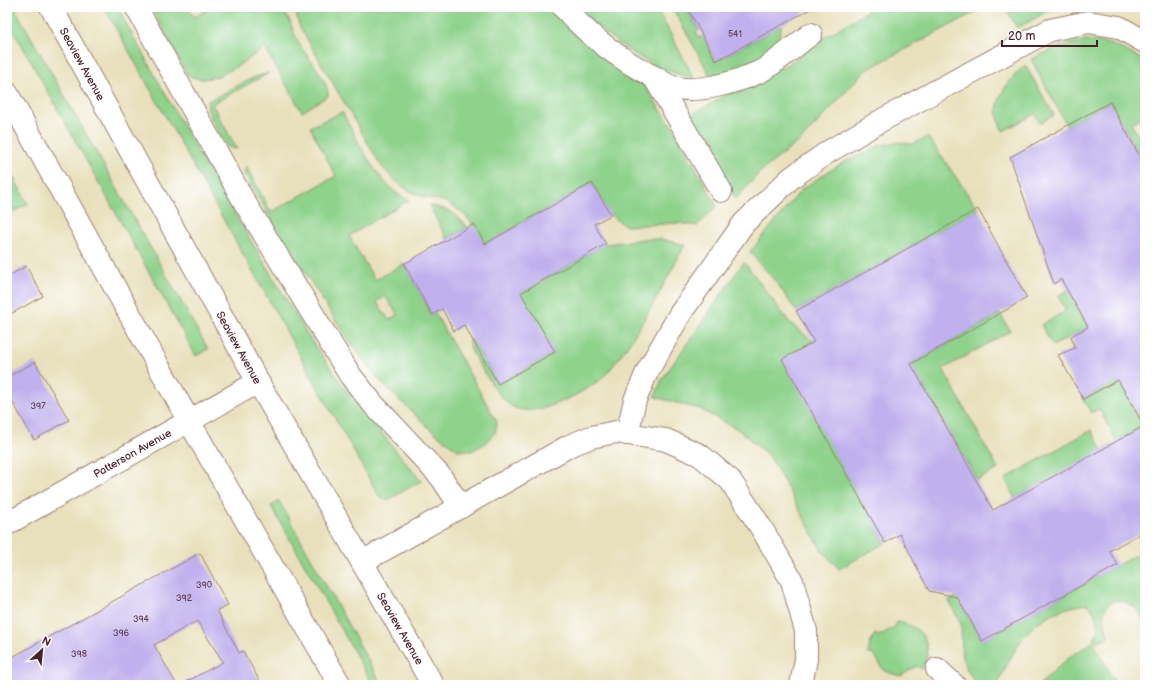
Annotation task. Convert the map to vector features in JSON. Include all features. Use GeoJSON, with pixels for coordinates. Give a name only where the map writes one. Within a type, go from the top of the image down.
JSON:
{"type":"FeatureCollection","features":[{"type":"Feature","properties":{"kind":"street","name":"Seaview Avenue"},"geometry":{"type":"LineString","coordinates":[[51,7],[258,382],[433,685]]}},
{"type":"Feature","properties":{"kind":"street"},"geometry":{"type":"LineString","coordinates":[[136,7],[245,203],[350,375],[373,404],[441,477],[460,507]]}},
{"type":"Feature","properties":{"kind":"street"},"geometry":{"type":"LineString","coordinates":[[562,7],[584,30],[614,53],[654,77],[673,86],[693,89],[718,86],[760,72],[811,34]]}},
{"type":"Feature","properties":{"kind":"street"},"geometry":{"type":"LineString","coordinates":[[627,434],[635,400],[647,372],[680,314],[744,223],[791,178],[828,152],[884,119],[1050,30],[1088,22],[1119,27],[1145,42]]}},
{"type":"Feature","properties":{"kind":"street"},"geometry":{"type":"LineString","coordinates":[[654,77],[721,191]]}},
{"type":"Feature","properties":{"kind":"street"},"geometry":{"type":"LineString","coordinates":[[7,93],[189,420],[340,685]]}},
{"type":"Feature","properties":{"kind":"street","name":"Patterson Avenue"},"geometry":{"type":"LineString","coordinates":[[7,524],[258,382]]}},
{"type":"Feature","properties":{"kind":"street"},"geometry":{"type":"LineString","coordinates":[[362,562],[569,446],[591,437],[616,432],[666,440],[700,455],[730,480],[792,581],[806,631],[806,659],[801,685]]}},
{"type":"Feature","properties":{"kind":"street"},"geometry":{"type":"LineString","coordinates":[[937,669],[954,685]]}},
{"type":"Feature","properties":{"kind":"green space"},"geometry":{"type":"Polygon","coordinates":[[[7,7],[14,7],[208,349],[196,356],[7,19],[7,7]]]}},
{"type":"Feature","properties":{"kind":"green space"},"geometry":{"type":"Polygon","coordinates":[[[104,7],[117,7],[197,151],[310,339],[350,395],[421,481],[388,500],[380,498],[104,7]]]}},
{"type":"Feature","properties":{"kind":"green space"},"geometry":{"type":"Polygon","coordinates":[[[151,7],[188,7],[194,17],[213,7],[224,7],[231,10],[253,7],[258,14],[271,7],[282,9],[287,16],[298,42],[325,83],[328,96],[302,112],[265,48],[238,66],[217,76],[206,79],[196,78],[187,74],[151,7]]]}},
{"type":"Feature","properties":{"kind":"green space"},"geometry":{"type":"Polygon","coordinates":[[[294,7],[554,7],[642,83],[674,129],[717,206],[697,226],[679,223],[627,226],[615,218],[603,202],[592,183],[485,244],[474,226],[460,211],[445,202],[411,192],[395,180],[380,164],[300,27],[294,7]]]}},
{"type":"Feature","properties":{"kind":"green space"},"geometry":{"type":"Polygon","coordinates":[[[574,7],[656,7],[694,78],[659,67],[644,60],[616,41],[574,7]]]}},
{"type":"Feature","properties":{"kind":"green space"},"geometry":{"type":"Polygon","coordinates":[[[672,7],[686,7],[699,30],[696,32],[699,38],[703,36],[716,61],[768,33],[781,15],[781,30],[777,42],[770,51],[760,59],[737,70],[711,77],[672,7]]]}},
{"type":"Feature","properties":{"kind":"green space"},"geometry":{"type":"Polygon","coordinates":[[[874,7],[985,7],[866,70],[803,138],[759,173],[736,199],[693,126],[691,118],[693,114],[790,63],[819,41],[874,7]]]}},
{"type":"Feature","properties":{"kind":"green space"},"geometry":{"type":"Polygon","coordinates":[[[1063,7],[1048,11],[1017,28],[1006,8],[1063,7]]]}},
{"type":"Feature","properties":{"kind":"green space"},"geometry":{"type":"Polygon","coordinates":[[[1086,40],[1103,42],[1117,47],[1131,53],[1145,62],[1145,115],[1131,123],[1145,149],[1145,166],[1110,102],[1067,126],[1031,59],[1058,47],[1086,40]]]}},
{"type":"Feature","properties":{"kind":"green space"},"geometry":{"type":"Polygon","coordinates":[[[1025,65],[1054,115],[1040,123],[1035,114],[1003,131],[998,118],[997,109],[1001,95],[1005,88],[1025,65]]]}},
{"type":"Feature","properties":{"kind":"green space"},"geometry":{"type":"Polygon","coordinates":[[[269,73],[212,104],[237,149],[228,147],[211,117],[207,106],[208,101],[255,77],[269,73]]]}},
{"type":"Feature","properties":{"kind":"green space"},"geometry":{"type":"Polygon","coordinates":[[[342,112],[362,149],[379,175],[388,186],[409,200],[349,236],[375,280],[404,264],[432,315],[435,313],[497,422],[495,433],[484,444],[472,451],[458,450],[430,429],[382,383],[361,357],[338,324],[274,224],[244,173],[246,166],[271,212],[336,176],[310,127],[342,112]],[[385,296],[377,302],[389,320],[398,315],[385,296]]]}},
{"type":"Feature","properties":{"kind":"green space"},"geometry":{"type":"Polygon","coordinates":[[[928,137],[978,209],[796,311],[777,283],[750,252],[802,189],[823,175],[846,161],[881,145],[899,142],[912,144],[928,137]]]}},
{"type":"Feature","properties":{"kind":"green space"},"geometry":{"type":"Polygon","coordinates":[[[7,165],[28,204],[7,215],[7,165]]]}},
{"type":"Feature","properties":{"kind":"green space"},"geometry":{"type":"Polygon","coordinates":[[[429,205],[450,211],[468,227],[447,239],[429,205]]]}},
{"type":"Feature","properties":{"kind":"green space"},"geometry":{"type":"Polygon","coordinates":[[[644,239],[661,239],[685,245],[642,323],[608,372],[601,379],[582,392],[547,407],[522,410],[505,401],[499,395],[478,363],[471,349],[469,339],[472,340],[498,384],[555,352],[514,297],[606,244],[644,239]]]}},
{"type":"Feature","properties":{"kind":"green space"},"geometry":{"type":"Polygon","coordinates":[[[744,262],[790,323],[814,342],[783,359],[885,543],[839,569],[822,551],[771,458],[739,430],[700,409],[655,397],[661,381],[744,262]]]}},
{"type":"Feature","properties":{"kind":"green space"},"geometry":{"type":"Polygon","coordinates":[[[1068,290],[1088,327],[1053,346],[1041,325],[1066,311],[1058,296],[1068,290]]]}},
{"type":"Feature","properties":{"kind":"green space"},"geometry":{"type":"Polygon","coordinates":[[[1000,314],[1010,331],[943,369],[998,469],[977,480],[911,364],[1000,314]]]}},
{"type":"Feature","properties":{"kind":"green space"},"geometry":{"type":"Polygon","coordinates":[[[1118,380],[1144,426],[1117,441],[1099,409],[1091,413],[1083,399],[1118,380]]]}},
{"type":"Feature","properties":{"kind":"green space"},"geometry":{"type":"Polygon","coordinates":[[[1091,430],[1102,450],[1015,498],[1005,479],[1091,430]]]}},
{"type":"Feature","properties":{"kind":"green space"},"geometry":{"type":"Polygon","coordinates":[[[279,501],[382,685],[373,685],[271,506],[279,501]]]}},
{"type":"Feature","properties":{"kind":"green space"},"geometry":{"type":"Polygon","coordinates":[[[1135,555],[1145,572],[1145,631],[1143,620],[1139,612],[1133,606],[1126,602],[1112,602],[1107,607],[1104,614],[1108,637],[1094,643],[1116,685],[1039,685],[1067,659],[1090,644],[1095,637],[1098,627],[1096,617],[1094,612],[1087,604],[1068,608],[1040,621],[1021,641],[997,685],[977,685],[967,670],[962,654],[961,624],[949,601],[957,597],[966,599],[964,609],[982,641],[1135,555]]]}},
{"type":"Feature","properties":{"kind":"green space"},"geometry":{"type":"Polygon","coordinates":[[[896,622],[913,627],[920,632],[927,644],[926,660],[922,669],[917,666],[900,676],[884,671],[874,654],[868,654],[870,643],[875,634],[879,636],[896,626],[896,622]]]}},
{"type":"Feature","properties":{"kind":"building"},"geometry":{"type":"Polygon","coordinates":[[[687,7],[814,7],[716,61],[687,7]]]}},
{"type":"Feature","properties":{"kind":"building"},"geometry":{"type":"Polygon","coordinates":[[[1110,102],[1145,166],[1145,531],[1109,551],[1118,565],[982,641],[957,597],[929,591],[900,534],[885,543],[782,359],[814,342],[796,311],[978,209],[1027,298],[911,364],[993,510],[1144,426],[1118,380],[1083,399],[1058,355],[1075,348],[1071,336],[1088,327],[1061,279],[1054,284],[1010,157],[1110,102]]]}},
{"type":"Feature","properties":{"kind":"building"},"geometry":{"type":"Polygon","coordinates":[[[592,183],[611,215],[594,224],[606,244],[521,293],[555,352],[498,384],[464,325],[454,331],[442,309],[432,315],[404,264],[474,224],[485,244],[592,183]]]}},
{"type":"Feature","properties":{"kind":"building"},"geometry":{"type":"Polygon","coordinates":[[[26,266],[43,296],[7,316],[7,277],[26,266]]]}},
{"type":"Feature","properties":{"kind":"building"},"geometry":{"type":"Polygon","coordinates":[[[35,362],[69,420],[34,440],[7,392],[7,377],[35,362]]]}},
{"type":"Feature","properties":{"kind":"building"},"geometry":{"type":"Polygon","coordinates":[[[200,553],[228,605],[217,610],[239,653],[243,651],[262,685],[180,685],[223,662],[197,621],[154,645],[177,685],[7,685],[7,660],[200,553]]]}}]}
